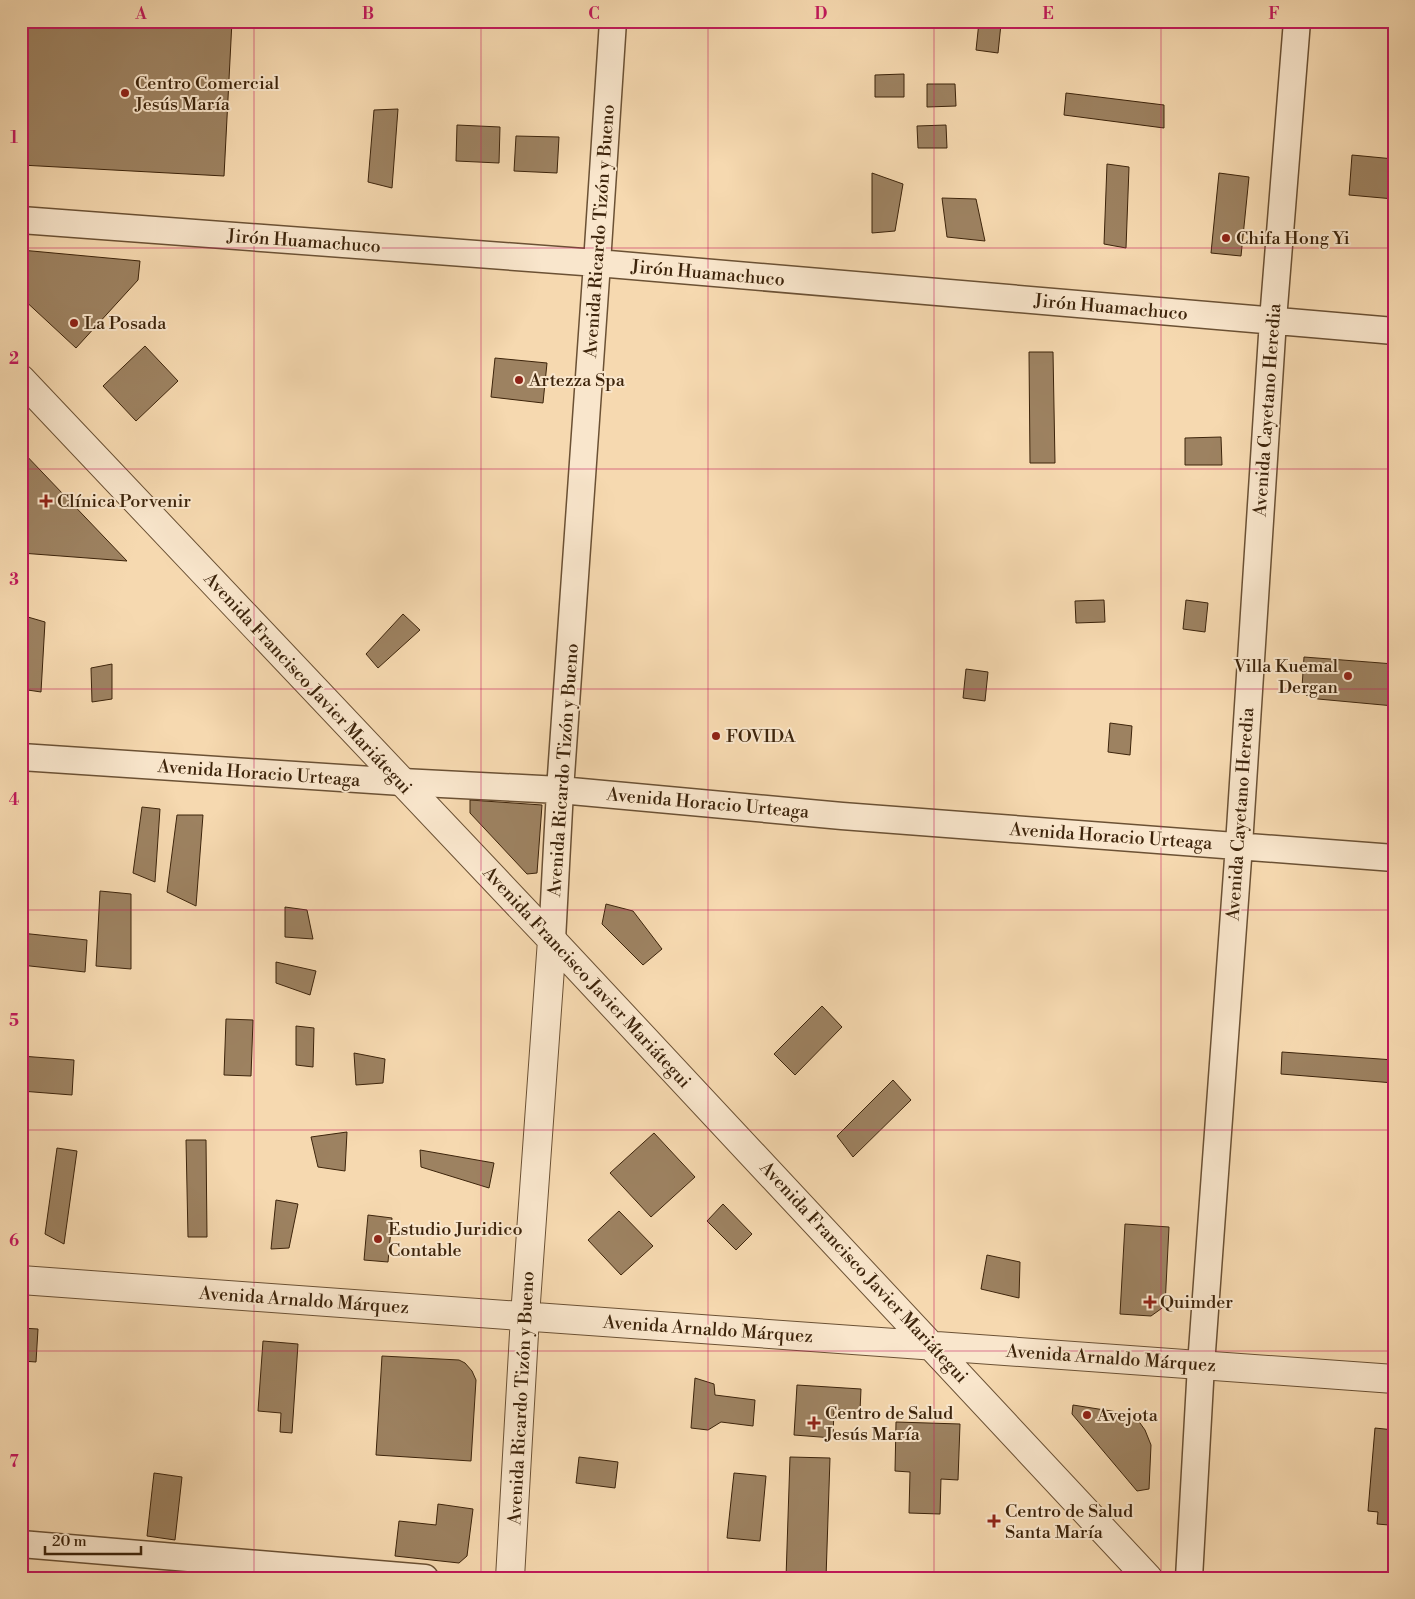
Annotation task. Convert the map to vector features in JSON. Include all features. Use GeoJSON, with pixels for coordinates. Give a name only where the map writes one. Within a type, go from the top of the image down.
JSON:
{"type":"FeatureCollection","features":[{"type":"Feature","properties":{"kind":"street","name":"Avenida Ricardo Tizón y Bueno"},"geometry":{"type":"LineString","coordinates":[[510,1578],[525,1316],[613,21]]}},
{"type":"Feature","properties":{"kind":"street","name":"Avenida Cayetano Heredia"},"geometry":{"type":"LineString","coordinates":[[1189,1578],[1201,1365],[1239,846],[1273,320],[1297,21]]}},
{"type":"Feature","properties":{"kind":"street","name":"Jirón Huamachuco"},"geometry":{"type":"LineString","coordinates":[[21,220],[597,264],[1394,330]]}},
{"type":"Feature","properties":{"kind":"street","name":"Avenida Francisco Javier Mariátegui"},"geometry":{"type":"LineString","coordinates":[[21,380],[552,940],[1148,1578]]}},
{"type":"Feature","properties":{"kind":"street","name":"Avenida Horacio Urteaga"},"geometry":{"type":"LineString","coordinates":[[21,757],[402,782],[560,790],[842,816],[1394,858]]}},
{"type":"Feature","properties":{"kind":"street","name":"Avenida Arnaldo Márquez"},"geometry":{"type":"LineString","coordinates":[[21,1280],[1394,1379]]}},
{"type":"Feature","properties":{"kind":"street"},"geometry":{"type":"LineString","coordinates":[[21,1544],[425,1578]]}},
{"type":"Feature","properties":{"kind":"building","name":"Centro Comercial Jesús María"},"geometry":{"type":"Polygon","coordinates":[[[21,21],[232,21],[224,176],[21,165],[21,21]]]}},
{"type":"Feature","properties":{"kind":"building"},"geometry":{"type":"Polygon","coordinates":[[[1179,21],[1243,21],[1241,27],[1179,21]]]}},
{"type":"Feature","properties":{"kind":"building"},"geometry":{"type":"Polygon","coordinates":[[[979,22],[1001,24],[998,53],[976,50],[979,22]]]}},
{"type":"Feature","properties":{"kind":"building"},"geometry":{"type":"Polygon","coordinates":[[[904,74],[904,97],[875,97],[875,75],[904,74]]]}},
{"type":"Feature","properties":{"kind":"building"},"geometry":{"type":"Polygon","coordinates":[[[927,84],[955,84],[956,106],[927,107],[927,84]]]}},
{"type":"Feature","properties":{"kind":"building"},"geometry":{"type":"Polygon","coordinates":[[[1066,93],[1164,105],[1164,128],[1064,115],[1066,93]]]}},
{"type":"Feature","properties":{"kind":"building"},"geometry":{"type":"Polygon","coordinates":[[[398,109],[392,188],[368,182],[374,110],[398,109]]]}},
{"type":"Feature","properties":{"kind":"building"},"geometry":{"type":"Polygon","coordinates":[[[457,125],[500,127],[499,163],[456,161],[457,125]]]}},
{"type":"Feature","properties":{"kind":"building"},"geometry":{"type":"Polygon","coordinates":[[[946,125],[947,148],[918,148],[917,126],[946,125]]]}},
{"type":"Feature","properties":{"kind":"building"},"geometry":{"type":"Polygon","coordinates":[[[516,136],[559,137],[557,173],[514,171],[516,136]]]}},
{"type":"Feature","properties":{"kind":"building"},"geometry":{"type":"Polygon","coordinates":[[[1352,155],[1394,159],[1394,199],[1349,195],[1352,155]]]}},
{"type":"Feature","properties":{"kind":"building"},"geometry":{"type":"Polygon","coordinates":[[[1107,164],[1129,167],[1126,248],[1104,244],[1107,164]]]}},
{"type":"Feature","properties":{"kind":"building"},"geometry":{"type":"Polygon","coordinates":[[[872,173],[903,184],[895,231],[872,233],[872,173]]]}},
{"type":"Feature","properties":{"kind":"building"},"geometry":{"type":"Polygon","coordinates":[[[1219,173],[1249,177],[1241,256],[1211,253],[1219,173]]]}},
{"type":"Feature","properties":{"kind":"building"},"geometry":{"type":"Polygon","coordinates":[[[942,198],[976,199],[985,241],[947,237],[942,198]]]}},
{"type":"Feature","properties":{"kind":"building","name":"La Posada"},"geometry":{"type":"Polygon","coordinates":[[[21,250],[140,261],[138,280],[76,348],[21,297],[21,250]]]}},
{"type":"Feature","properties":{"kind":"building"},"geometry":{"type":"Polygon","coordinates":[[[145,346],[178,381],[136,421],[103,386],[145,346]]]}},
{"type":"Feature","properties":{"kind":"building"},"geometry":{"type":"Polygon","coordinates":[[[1029,352],[1053,352],[1055,463],[1030,463],[1029,352]]]}},
{"type":"Feature","properties":{"kind":"building","name":"Artezza Spa"},"geometry":{"type":"Polygon","coordinates":[[[495,358],[547,363],[543,403],[491,397],[495,358]]]}},
{"type":"Feature","properties":{"kind":"building"},"geometry":{"type":"Polygon","coordinates":[[[1221,437],[1222,465],[1185,465],[1185,438],[1221,437]]]}},
{"type":"Feature","properties":{"kind":"building","name":"Clínica Porvenir"},"geometry":{"type":"Polygon","coordinates":[[[21,450],[127,561],[21,553],[21,450]]]}},
{"type":"Feature","properties":{"kind":"building"},"geometry":{"type":"Polygon","coordinates":[[[1104,600],[1105,622],[1076,623],[1075,601],[1104,600]]]}},
{"type":"Feature","properties":{"kind":"building"},"geometry":{"type":"Polygon","coordinates":[[[1186,600],[1208,603],[1205,632],[1183,629],[1186,600]]]}},
{"type":"Feature","properties":{"kind":"building"},"geometry":{"type":"Polygon","coordinates":[[[403,614],[420,630],[378,668],[366,654],[403,614]]]}},
{"type":"Feature","properties":{"kind":"building"},"geometry":{"type":"Polygon","coordinates":[[[21,615],[45,622],[41,692],[21,689],[21,615]]]}},
{"type":"Feature","properties":{"kind":"building","name":"Villa Kuemal Dergan"},"geometry":{"type":"Polygon","coordinates":[[[1304,657],[1394,664],[1394,706],[1318,699],[1306,695],[1302,687],[1304,657]]]}},
{"type":"Feature","properties":{"kind":"building"},"geometry":{"type":"Polygon","coordinates":[[[112,664],[112,699],[92,702],[91,668],[112,664]]]}},
{"type":"Feature","properties":{"kind":"building"},"geometry":{"type":"Polygon","coordinates":[[[966,669],[988,672],[985,701],[963,698],[966,669]]]}},
{"type":"Feature","properties":{"kind":"building"},"geometry":{"type":"Polygon","coordinates":[[[1110,723],[1132,726],[1130,755],[1108,752],[1110,723]]]}},
{"type":"Feature","properties":{"kind":"building"},"geometry":{"type":"Polygon","coordinates":[[[470,800],[542,805],[537,873],[527,874],[470,813],[470,800]]]}},
{"type":"Feature","properties":{"kind":"building"},"geometry":{"type":"Polygon","coordinates":[[[142,807],[160,809],[155,882],[133,873],[142,807]]]}},
{"type":"Feature","properties":{"kind":"building"},"geometry":{"type":"Polygon","coordinates":[[[177,815],[203,815],[196,906],[167,892],[177,815]]]}},
{"type":"Feature","properties":{"kind":"building"},"geometry":{"type":"Polygon","coordinates":[[[100,891],[131,894],[131,969],[96,966],[100,891]]]}},
{"type":"Feature","properties":{"kind":"building"},"geometry":{"type":"Polygon","coordinates":[[[606,904],[633,911],[662,949],[643,965],[602,924],[606,904]]]}},
{"type":"Feature","properties":{"kind":"building"},"geometry":{"type":"Polygon","coordinates":[[[285,907],[307,910],[313,939],[285,937],[285,907]]]}},
{"type":"Feature","properties":{"kind":"building"},"geometry":{"type":"Polygon","coordinates":[[[21,933],[87,940],[85,972],[21,965],[21,933]]]}},
{"type":"Feature","properties":{"kind":"building"},"geometry":{"type":"Polygon","coordinates":[[[276,962],[316,971],[310,995],[276,983],[276,962]]]}},
{"type":"Feature","properties":{"kind":"building"},"geometry":{"type":"Polygon","coordinates":[[[822,1006],[842,1027],[795,1075],[774,1054],[822,1006]]]}},
{"type":"Feature","properties":{"kind":"building"},"geometry":{"type":"Polygon","coordinates":[[[226,1019],[253,1020],[251,1076],[224,1075],[226,1019]]]}},
{"type":"Feature","properties":{"kind":"building"},"geometry":{"type":"Polygon","coordinates":[[[296,1026],[314,1028],[313,1067],[296,1065],[296,1026]]]}},
{"type":"Feature","properties":{"kind":"building"},"geometry":{"type":"Polygon","coordinates":[[[1282,1052],[1394,1060],[1394,1083],[1281,1074],[1282,1052]]]}},
{"type":"Feature","properties":{"kind":"building"},"geometry":{"type":"Polygon","coordinates":[[[354,1053],[385,1059],[383,1083],[356,1085],[354,1053]]]}},
{"type":"Feature","properties":{"kind":"building"},"geometry":{"type":"Polygon","coordinates":[[[21,1056],[74,1060],[72,1095],[21,1091],[21,1056]]]}},
{"type":"Feature","properties":{"kind":"building"},"geometry":{"type":"Polygon","coordinates":[[[893,1080],[911,1100],[853,1157],[837,1136],[893,1080]]]}},
{"type":"Feature","properties":{"kind":"building"},"geometry":{"type":"Polygon","coordinates":[[[347,1132],[345,1171],[318,1167],[311,1137],[347,1132]]]}},
{"type":"Feature","properties":{"kind":"building"},"geometry":{"type":"Polygon","coordinates":[[[654,1133],[695,1177],[651,1217],[610,1173],[654,1133]]]}},
{"type":"Feature","properties":{"kind":"building"},"geometry":{"type":"Polygon","coordinates":[[[186,1140],[206,1140],[207,1237],[188,1237],[186,1140]]]}},
{"type":"Feature","properties":{"kind":"building"},"geometry":{"type":"Polygon","coordinates":[[[57,1148],[77,1151],[64,1244],[45,1234],[57,1148]]]}},
{"type":"Feature","properties":{"kind":"building"},"geometry":{"type":"Polygon","coordinates":[[[420,1150],[494,1163],[489,1188],[421,1167],[420,1150]]]}},
{"type":"Feature","properties":{"kind":"building"},"geometry":{"type":"Polygon","coordinates":[[[27,1155],[22,1226],[21,1156],[27,1155]]]}},
{"type":"Feature","properties":{"kind":"building"},"geometry":{"type":"Polygon","coordinates":[[[276,1200],[298,1204],[289,1248],[271,1249],[276,1200]]]}},
{"type":"Feature","properties":{"kind":"building"},"geometry":{"type":"Polygon","coordinates":[[[723,1204],[752,1234],[736,1250],[707,1221],[723,1204]]]}},
{"type":"Feature","properties":{"kind":"building"},"geometry":{"type":"Polygon","coordinates":[[[619,1211],[653,1246],[621,1275],[588,1240],[619,1211]]]}},
{"type":"Feature","properties":{"kind":"building","name":"Estudio Juridico Contable"},"geometry":{"type":"Polygon","coordinates":[[[368,1215],[392,1218],[388,1262],[364,1260],[368,1215]]]}},
{"type":"Feature","properties":{"kind":"building"},"geometry":{"type":"Polygon","coordinates":[[[1125,1224],[1169,1227],[1165,1306],[1151,1316],[1120,1314],[1125,1224]]]}},
{"type":"Feature","properties":{"kind":"building"},"geometry":{"type":"Polygon","coordinates":[[[987,1255],[1020,1262],[1019,1298],[981,1289],[987,1255]]]}},
{"type":"Feature","properties":{"kind":"building"},"geometry":{"type":"Polygon","coordinates":[[[21,1328],[38,1329],[36,1362],[22,1361],[21,1377],[21,1328]]]}},
{"type":"Feature","properties":{"kind":"building"},"geometry":{"type":"Polygon","coordinates":[[[263,1341],[298,1344],[292,1433],[280,1432],[281,1413],[258,1411],[263,1341]]]}},
{"type":"Feature","properties":{"kind":"building"},"geometry":{"type":"Polygon","coordinates":[[[382,1356],[459,1360],[465,1363],[472,1371],[476,1380],[471,1461],[376,1455],[382,1356]]]}},
{"type":"Feature","properties":{"kind":"building"},"geometry":{"type":"Polygon","coordinates":[[[695,1378],[714,1384],[715,1395],[755,1400],[753,1426],[721,1422],[708,1430],[691,1428],[695,1378]]]}},
{"type":"Feature","properties":{"kind":"building","name":"Centro de Salud Jesús María"},"geometry":{"type":"Polygon","coordinates":[[[797,1385],[861,1389],[860,1411],[834,1409],[833,1438],[794,1435],[797,1385]]]}},
{"type":"Feature","properties":{"kind":"building"},"geometry":{"type":"Polygon","coordinates":[[[1073,1405],[1130,1414],[1140,1423],[1151,1445],[1149,1489],[1137,1491],[1072,1414],[1073,1405]]]}},
{"type":"Feature","properties":{"kind":"building"},"geometry":{"type":"Polygon","coordinates":[[[896,1422],[960,1424],[958,1480],[941,1479],[940,1514],[909,1513],[910,1472],[895,1471],[896,1422]]]}},
{"type":"Feature","properties":{"kind":"building"},"geometry":{"type":"Polygon","coordinates":[[[1375,1428],[1394,1430],[1394,1470],[1389,1525],[1377,1524],[1378,1512],[1368,1511],[1375,1428]]]}},
{"type":"Feature","properties":{"kind":"building"},"geometry":{"type":"Polygon","coordinates":[[[579,1457],[618,1462],[615,1488],[576,1483],[579,1457]]]}},
{"type":"Feature","properties":{"kind":"building"},"geometry":{"type":"Polygon","coordinates":[[[790,1457],[830,1458],[826,1578],[786,1578],[790,1457]]]}},
{"type":"Feature","properties":{"kind":"building"},"geometry":{"type":"Polygon","coordinates":[[[154,1473],[182,1477],[175,1540],[147,1536],[154,1473]]]}},
{"type":"Feature","properties":{"kind":"building"},"geometry":{"type":"Polygon","coordinates":[[[734,1473],[766,1476],[760,1541],[727,1538],[734,1473]]]}},
{"type":"Feature","properties":{"kind":"building"},"geometry":{"type":"Polygon","coordinates":[[[438,1504],[473,1509],[467,1556],[459,1563],[395,1556],[399,1521],[436,1525],[438,1504]]]}},
{"type":"Feature","properties":{"kind":"place","name":"Centro Comercial Jesús María"},"geometry":{"type":"Point","coordinates":[125,93]}},
{"type":"Feature","properties":{"kind":"place","name":"Chifa Hong Yi"},"geometry":{"type":"Point","coordinates":[1226,238]}},
{"type":"Feature","properties":{"kind":"place","name":"La Posada"},"geometry":{"type":"Point","coordinates":[74,323]}},
{"type":"Feature","properties":{"kind":"place","name":"Artezza Spa"},"geometry":{"type":"Point","coordinates":[519,380]}},
{"type":"Feature","properties":{"kind":"place","name":"Clínica Porvenir"},"geometry":{"type":"Point","coordinates":[46,501]}},
{"type":"Feature","properties":{"kind":"place","name":"Villa Kuemal Dergan"},"geometry":{"type":"Point","coordinates":[1348,676]}},
{"type":"Feature","properties":{"kind":"place","name":"FOVIDA"},"geometry":{"type":"Point","coordinates":[716,736]}},
{"type":"Feature","properties":{"kind":"place","name":"Estudio Juridico Contable"},"geometry":{"type":"Point","coordinates":[378,1239]}},
{"type":"Feature","properties":{"kind":"place","name":"Quimder"},"geometry":{"type":"Point","coordinates":[1150,1302]}},
{"type":"Feature","properties":{"kind":"place","name":"Avejota"},"geometry":{"type":"Point","coordinates":[1087,1415]}},
{"type":"Feature","properties":{"kind":"place","name":"Centro de Salud Jesús María"},"geometry":{"type":"Point","coordinates":[814,1423]}},
{"type":"Feature","properties":{"kind":"place","name":"Centro de Salud Santa María"},"geometry":{"type":"Point","coordinates":[994,1521]}}]}
